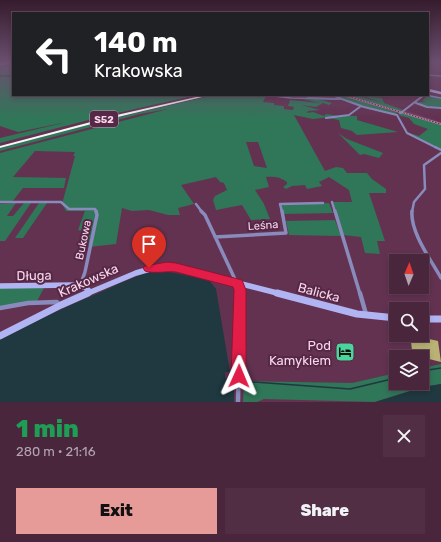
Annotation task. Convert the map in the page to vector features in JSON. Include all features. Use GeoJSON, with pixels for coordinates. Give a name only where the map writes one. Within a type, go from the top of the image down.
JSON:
{"type":"FeatureCollection","features":[{"type":"Feature","properties":{"kind":"highway","name":"S52"},"geometry":{"type":"LineString","coordinates":[[0,145],[115,114],[197,96]]}},
{"type":"Feature","properties":{"kind":"highway","name":"S52"},"geometry":{"type":"LineString","coordinates":[[0,145],[206,96]]}},
{"type":"Feature","properties":{"kind":"street"},"geometry":{"type":"LineString","coordinates":[[429,91],[441,93]]}},
{"type":"Feature","properties":{"kind":"street"},"geometry":{"type":"LineString","coordinates":[[274,96],[291,98],[335,98],[377,111],[397,115],[424,96]]}},
{"type":"Feature","properties":{"kind":"street"},"geometry":{"type":"LineString","coordinates":[[429,96],[441,98]]}},
{"type":"Feature","properties":{"kind":"street"},"geometry":{"type":"LineString","coordinates":[[416,103],[426,107],[441,108]]}},
{"type":"Feature","properties":{"kind":"street"},"geometry":{"type":"LineString","coordinates":[[326,118],[349,115],[361,106]]}},
{"type":"Feature","properties":{"kind":"street"},"geometry":{"type":"LineString","coordinates":[[397,115],[406,133],[441,152],[424,165],[425,189],[413,204],[411,209],[414,224],[441,278]]}},
{"type":"Feature","properties":{"kind":"street","name":"Bukowa"},"geometry":{"type":"LineString","coordinates":[[0,202],[62,203],[69,209],[95,209],[97,212],[85,272],[80,286]]}},
{"type":"Feature","properties":{"kind":"street","name":"Leśna"},"geometry":{"type":"LineString","coordinates":[[215,238],[286,233],[280,204],[323,202]]}},
{"type":"Feature","properties":{"kind":"street"},"geometry":{"type":"LineString","coordinates":[[332,202],[366,316]]}},
{"type":"Feature","properties":{"kind":"street"},"geometry":{"type":"LineString","coordinates":[[196,204],[205,215],[240,290],[238,402]]}},
{"type":"Feature","properties":{"kind":"street","name":"Krakowska"},"geometry":{"type":"LineString","coordinates":[[0,336],[90,292],[136,273],[162,267],[182,269],[237,283]]}},
{"type":"Feature","properties":{"kind":"street","name":"Balicka"},"geometry":{"type":"LineString","coordinates":[[237,283],[366,316],[389,318]]}},
{"type":"Feature","properties":{"kind":"street","name":"Długa"},"geometry":{"type":"LineString","coordinates":[[0,286],[80,286]]}},
{"type":"Feature","properties":{"kind":"street"},"geometry":{"type":"LineString","coordinates":[[80,286],[87,288],[90,292]]}},
{"type":"Feature","properties":{"kind":"street"},"geometry":{"type":"LineString","coordinates":[[0,308],[42,302],[57,302],[61,305]]}},
{"type":"Feature","properties":{"kind":"street"},"geometry":{"type":"LineString","coordinates":[[429,319],[441,319]]}},
{"type":"Feature","properties":{"kind":"shaded area"},"geometry":{"type":"Polygon","coordinates":[[[338,96],[362,96],[441,122],[441,126],[338,96]]]}},
{"type":"Feature","properties":{"kind":"green space"},"geometry":{"type":"Polygon","coordinates":[[[0,81],[12,81],[12,96],[193,96],[100,117],[0,143],[0,138],[67,122],[18,132],[0,126],[0,81]]]}},
{"type":"Feature","properties":{"kind":"green space"},"geometry":{"type":"Polygon","coordinates":[[[210,96],[266,96],[263,102],[274,103],[274,105],[284,106],[284,109],[293,110],[294,107],[288,106],[290,100],[320,103],[302,99],[315,98],[332,103],[329,105],[323,103],[316,107],[301,105],[320,110],[308,111],[307,113],[313,112],[324,116],[326,114],[357,116],[357,120],[398,132],[357,135],[352,131],[341,128],[339,120],[328,118],[330,117],[313,119],[294,115],[325,171],[336,167],[343,168],[347,173],[367,173],[372,179],[386,189],[386,193],[369,193],[385,241],[377,241],[380,254],[365,253],[361,237],[343,235],[333,202],[352,202],[349,190],[329,177],[319,182],[322,186],[307,189],[305,185],[292,186],[286,189],[283,187],[287,184],[285,180],[277,177],[266,177],[269,187],[255,190],[264,204],[270,219],[251,220],[242,205],[216,210],[213,200],[215,196],[227,190],[224,183],[220,182],[216,177],[181,185],[194,204],[178,208],[180,215],[168,215],[149,210],[132,211],[122,208],[116,244],[89,247],[88,241],[81,241],[84,231],[78,230],[85,211],[66,211],[62,204],[75,152],[35,151],[13,177],[66,178],[64,188],[23,188],[12,202],[0,201],[0,153],[168,109],[140,114],[0,151],[0,148],[93,123],[210,96]],[[246,142],[254,166],[267,168],[258,142],[246,142]]]}},
{"type":"Feature","properties":{"kind":"green space"},"geometry":{"type":"Polygon","coordinates":[[[336,96],[344,96],[398,113],[385,113],[336,96]]]}},
{"type":"Feature","properties":{"kind":"green space"},"geometry":{"type":"Polygon","coordinates":[[[350,96],[356,96],[383,103],[363,96],[382,98],[384,103],[403,110],[400,111],[350,96]]]}},
{"type":"Feature","properties":{"kind":"green space"},"geometry":{"type":"Polygon","coordinates":[[[427,96],[441,98],[441,108],[418,104],[420,102],[427,102],[422,101],[427,96]]]}},
{"type":"Feature","properties":{"kind":"green space"},"geometry":{"type":"Polygon","coordinates":[[[402,113],[441,125],[441,149],[406,132],[419,136],[428,129],[414,124],[409,118],[398,115],[402,113]]]}},
{"type":"Feature","properties":{"kind":"green space"},"geometry":{"type":"Polygon","coordinates":[[[338,133],[347,139],[383,153],[379,158],[364,154],[360,155],[338,133]]]}},
{"type":"Feature","properties":{"kind":"green space"},"geometry":{"type":"Polygon","coordinates":[[[16,203],[7,216],[13,216],[24,203],[31,203],[5,241],[0,241],[0,204],[16,203]]]}},
{"type":"Feature","properties":{"kind":"green space"},"geometry":{"type":"Polygon","coordinates":[[[39,203],[47,203],[23,238],[15,238],[39,203]]]}},
{"type":"Feature","properties":{"kind":"green space"},"geometry":{"type":"Polygon","coordinates":[[[329,203],[333,213],[284,214],[281,207],[282,205],[329,203]]]}},
{"type":"Feature","properties":{"kind":"green space"},"geometry":{"type":"Polygon","coordinates":[[[335,220],[341,236],[289,235],[286,221],[335,220]]]}},
{"type":"Feature","properties":{"kind":"green space"},"geometry":{"type":"Polygon","coordinates":[[[0,288],[44,288],[37,301],[0,307],[0,288]]]}},
{"type":"Feature","properties":{"kind":"green space"},"geometry":{"type":"Polygon","coordinates":[[[441,364],[441,384],[429,386],[429,367],[441,364]]]}},
{"type":"Feature","properties":{"kind":"green space"},"geometry":{"type":"Polygon","coordinates":[[[389,375],[389,390],[413,390],[375,402],[264,399],[257,402],[243,402],[244,381],[352,383],[389,375]]]}},
{"type":"Feature","properties":{"kind":"water"},"geometry":{"type":"Polygon","coordinates":[[[160,270],[209,280],[216,289],[230,372],[225,372],[225,378],[234,379],[234,402],[0,402],[0,339],[51,314],[124,282],[145,273],[160,270]]]}},
{"type":"Feature","properties":{"kind":"water"},"geometry":{"type":"Polygon","coordinates":[[[441,384],[441,402],[375,402],[413,390],[429,390],[429,386],[441,384]]]}},
{"type":"Feature","properties":{"kind":"building"},"geometry":{"type":"Polygon","coordinates":[[[429,339],[438,341],[441,362],[429,359],[429,350],[412,350],[411,342],[429,342],[429,339]]]}},
{"type":"Feature","properties":{"kind":"waterway"},"geometry":{"type":"LineString","coordinates":[[429,370],[441,368]]}},
{"type":"Feature","properties":{"kind":"waterway"},"geometry":{"type":"LineString","coordinates":[[240,381],[350,389],[389,380]]}},
{"type":"Feature","properties":{"kind":"railway"},"geometry":{"type":"LineString","coordinates":[[346,96],[441,124]]}},
{"type":"Feature","properties":{"kind":"place","name":"Pod Kamykiem"},"geometry":{"type":"Point","coordinates":[345,352]}},
{"type":"Feature","properties":{"kind":"route"},"geometry":{"type":"LineString","coordinates":[[149,268],[176,268],[237,283],[240,290],[239,376]]}}]}
